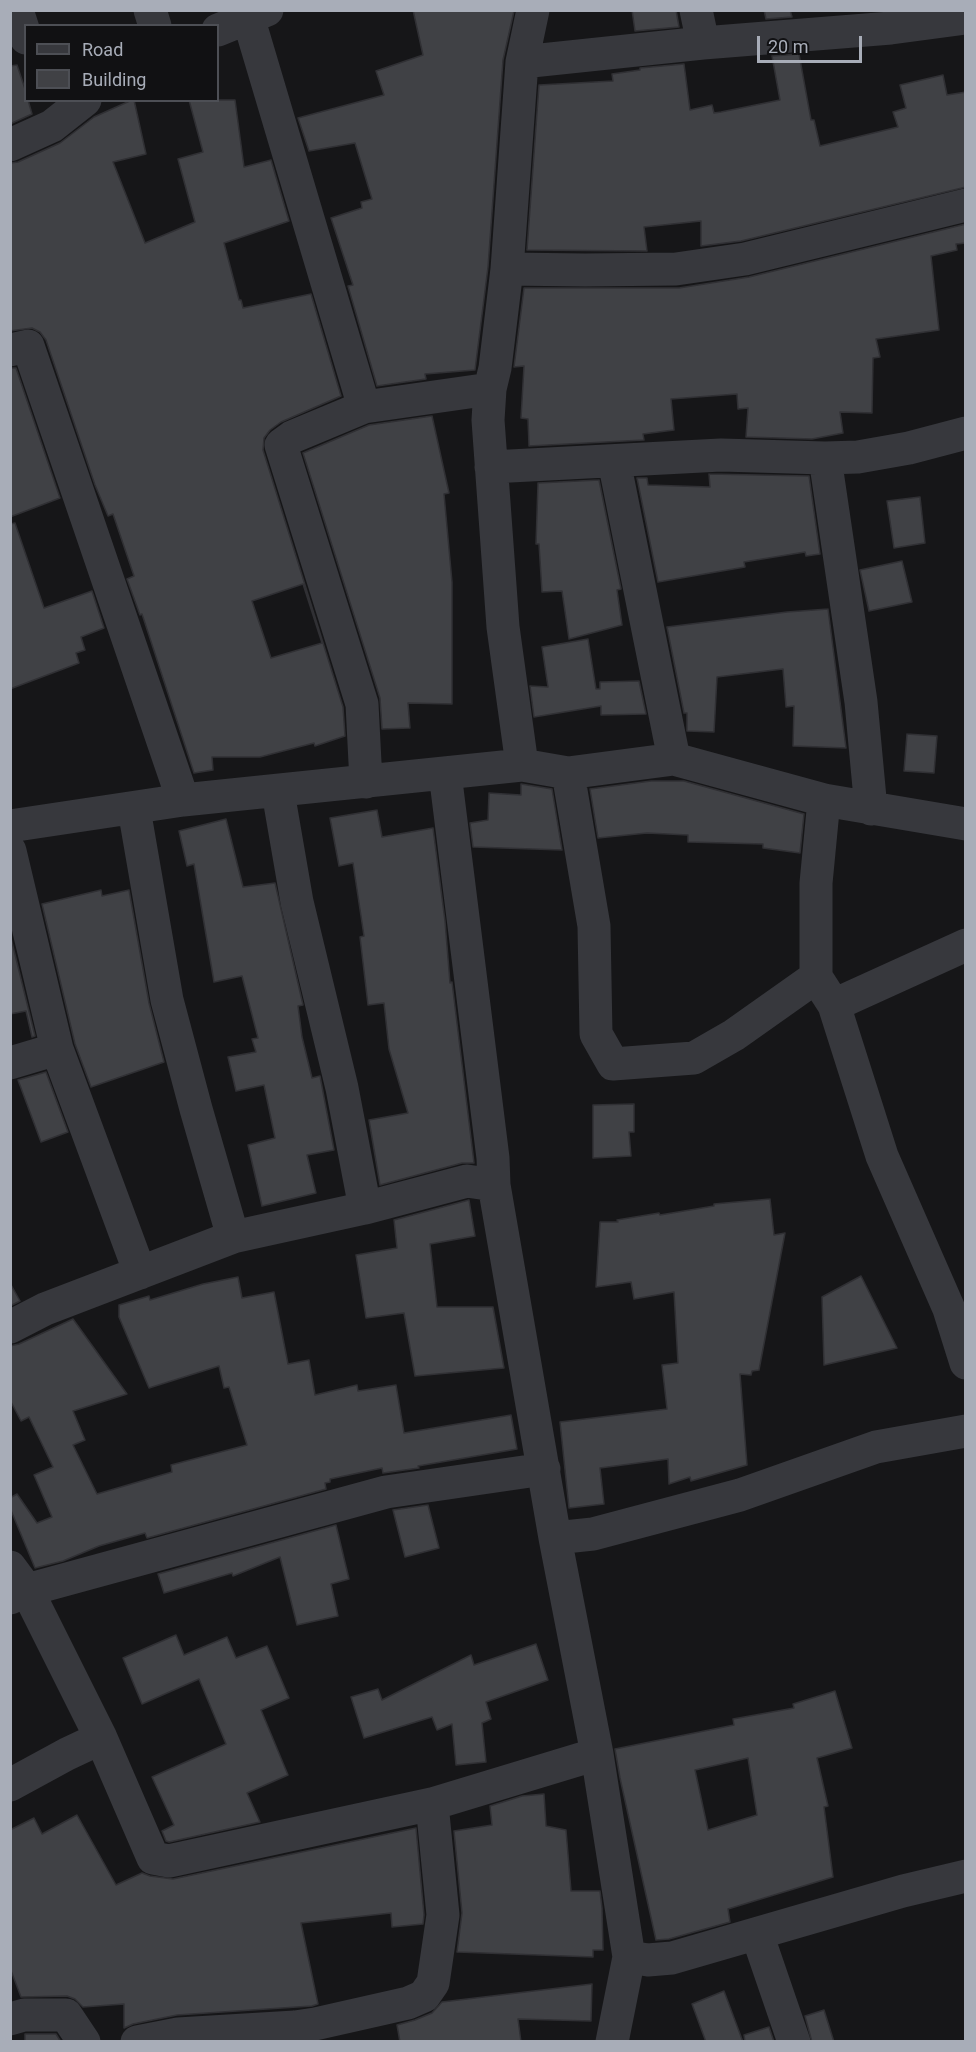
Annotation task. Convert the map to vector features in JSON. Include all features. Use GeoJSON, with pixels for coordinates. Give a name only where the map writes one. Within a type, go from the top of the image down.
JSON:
{"type":"FeatureCollection","features":[{"type":"Feature","properties":{"kind":"street"},"geometry":{"type":"LineString","coordinates":[[17,10],[24,32]]}},
{"type":"Feature","properties":{"kind":"street"},"geometry":{"type":"LineString","coordinates":[[522,765],[503,627],[488,420],[490,389],[495,368],[507,268],[522,62],[533,10]]}},
{"type":"Feature","properties":{"kind":"street"},"geometry":{"type":"LineString","coordinates":[[696,10],[703,43]]}},
{"type":"Feature","properties":{"kind":"street"},"geometry":{"type":"LineString","coordinates":[[219,30],[257,14],[364,407]]}},
{"type":"Feature","properties":{"kind":"street"},"geometry":{"type":"LineString","coordinates":[[522,62],[703,43],[889,19],[966,18]]}},
{"type":"Feature","properties":{"kind":"street"},"geometry":{"type":"LineString","coordinates":[[10,145],[48,113],[79,102]]}},
{"type":"Feature","properties":{"kind":"street"},"geometry":{"type":"LineString","coordinates":[[507,268],[676,269],[745,259],[966,205]]}},
{"type":"Feature","properties":{"kind":"street"},"geometry":{"type":"LineString","coordinates":[[10,350],[28,346],[183,800]]}},
{"type":"Feature","properties":{"kind":"street"},"geometry":{"type":"LineString","coordinates":[[366,782],[362,704],[281,445],[292,437],[364,407],[490,389]]}},
{"type":"Feature","properties":{"kind":"street"},"geometry":{"type":"LineString","coordinates":[[491,467],[721,455],[858,457],[909,448],[966,433]]}},
{"type":"Feature","properties":{"kind":"street"},"geometry":{"type":"LineString","coordinates":[[825,458],[861,702],[871,809]]}},
{"type":"Feature","properties":{"kind":"street"},"geometry":{"type":"LineString","coordinates":[[614,461],[674,759]]}},
{"type":"Feature","properties":{"kind":"street"},"geometry":{"type":"LineString","coordinates":[[10,826],[183,800],[522,765],[568,773],[674,759],[824,800],[966,824]]}},
{"type":"Feature","properties":{"kind":"street"},"geometry":{"type":"LineString","coordinates":[[445,773],[494,1185],[555,1538],[597,1754],[628,1957],[612,2042]]}},
{"type":"Feature","properties":{"kind":"street"},"geometry":{"type":"LineString","coordinates":[[568,773],[594,926],[596,1034],[613,1064],[694,1058],[734,1035],[816,977]]}},
{"type":"Feature","properties":{"kind":"street"},"geometry":{"type":"LineString","coordinates":[[278,792],[297,902],[342,1088],[364,1208]]}},
{"type":"Feature","properties":{"kind":"street"},"geometry":{"type":"LineString","coordinates":[[824,800],[816,882],[816,977],[834,1005],[882,1156],[949,1310],[966,1364]]}},
{"type":"Feature","properties":{"kind":"street"},"geometry":{"type":"LineString","coordinates":[[134,809],[167,1000],[233,1237]]}},
{"type":"Feature","properties":{"kind":"street"},"geometry":{"type":"LineString","coordinates":[[10,851],[57,1049],[140,1273]]}},
{"type":"Feature","properties":{"kind":"street"},"geometry":{"type":"LineString","coordinates":[[834,1005],[966,945]]}},
{"type":"Feature","properties":{"kind":"street"},"geometry":{"type":"LineString","coordinates":[[10,1063],[57,1049]]}},
{"type":"Feature","properties":{"kind":"street"},"geometry":{"type":"LineString","coordinates":[[10,1327],[45,1309],[233,1237],[364,1208],[467,1181],[494,1185]]}},
{"type":"Feature","properties":{"kind":"street"},"geometry":{"type":"LineString","coordinates":[[555,1538],[593,1534],[740,1495],[876,1446],[963,1439]]}},
{"type":"Feature","properties":{"kind":"street"},"geometry":{"type":"LineString","coordinates":[[544,1469],[387,1492],[260,1528],[16,1585],[101,1738],[153,1858],[169,1860],[432,1803],[597,1754]]}},
{"type":"Feature","properties":{"kind":"street"},"geometry":{"type":"LineString","coordinates":[[10,1785],[101,1738]]}},
{"type":"Feature","properties":{"kind":"street"},"geometry":{"type":"LineString","coordinates":[[137,2042],[295,2027],[319,2033],[424,1996],[433,1983],[443,1915],[432,1803]]}},
{"type":"Feature","properties":{"kind":"street"},"geometry":{"type":"LineString","coordinates":[[628,1957],[648,1960],[672,1958],[903,1891],[966,1876]]}},
{"type":"Feature","properties":{"kind":"street"},"geometry":{"type":"LineString","coordinates":[[756,1934],[794,2042]]}},
{"type":"Feature","properties":{"kind":"street"},"geometry":{"type":"LineString","coordinates":[[10,2019],[24,2014],[66,2015],[84,2042]]}},
{"type":"Feature","properties":{"kind":"building"},"geometry":{"type":"Polygon","coordinates":[[[413,10],[514,11],[503,60],[488,267],[475,370],[425,374],[426,379],[377,386],[348,286],[353,285],[331,218],[362,208],[361,202],[372,199],[355,143],[309,151],[298,118],[384,95],[376,71],[423,55],[413,10]]]}},
{"type":"Feature","properties":{"kind":"building"},"geometry":{"type":"Polygon","coordinates":[[[632,10],[676,10],[679,27],[635,31],[632,10]]]}},
{"type":"Feature","properties":{"kind":"building"},"geometry":{"type":"Polygon","coordinates":[[[764,10],[790,10],[792,17],[766,19],[764,10]]]}},
{"type":"Feature","properties":{"kind":"building"},"geometry":{"type":"Polygon","coordinates":[[[799,54],[811,120],[814,120],[820,146],[898,127],[893,112],[906,108],[900,85],[943,75],[947,95],[966,92],[966,187],[741,241],[701,246],[701,221],[644,227],[647,251],[527,250],[539,85],[613,81],[612,74],[640,70],[640,68],[684,64],[690,110],[712,105],[714,113],[780,100],[772,56],[799,54]]]}},
{"type":"Feature","properties":{"kind":"building"},"geometry":{"type":"Polygon","coordinates":[[[17,65],[24,86],[24,102],[29,102],[32,114],[10,124],[10,66],[17,65]]]}},
{"type":"Feature","properties":{"kind":"building"},"geometry":{"type":"Polygon","coordinates":[[[235,100],[244,167],[271,160],[289,221],[224,243],[243,308],[311,294],[341,396],[281,422],[264,438],[263,450],[343,707],[345,736],[315,746],[314,743],[260,757],[212,757],[213,770],[194,773],[142,614],[140,615],[127,579],[134,576],[113,514],[108,516],[95,485],[46,340],[40,332],[32,328],[10,331],[10,163],[18,162],[60,143],[94,117],[128,102],[134,102],[146,154],[113,162],[145,243],[195,222],[178,159],[203,152],[190,102],[235,100]],[[303,584],[252,601],[271,658],[322,643],[303,584]]]}},
{"type":"Feature","properties":{"kind":"building"},"geometry":{"type":"Polygon","coordinates":[[[966,224],[966,243],[956,244],[957,250],[931,256],[939,330],[876,339],[880,357],[873,358],[872,413],[840,412],[843,433],[812,439],[746,437],[748,408],[738,409],[737,394],[671,399],[674,430],[643,434],[644,440],[529,446],[528,419],[521,418],[524,366],[514,367],[524,288],[679,288],[749,277],[966,224]]]}},
{"type":"Feature","properties":{"kind":"building"},"geometry":{"type":"Polygon","coordinates":[[[10,368],[16,368],[60,498],[10,517],[10,368]]]}},
{"type":"Feature","properties":{"kind":"building"},"geometry":{"type":"Polygon","coordinates":[[[432,416],[449,493],[444,494],[452,582],[452,704],[408,703],[410,728],[382,729],[380,698],[303,453],[369,425],[432,416]]]}},
{"type":"Feature","properties":{"kind":"building"},"geometry":{"type":"Polygon","coordinates":[[[709,474],[809,476],[820,554],[806,556],[805,552],[744,562],[745,567],[658,582],[637,478],[647,478],[648,485],[710,487],[709,474]]]}},
{"type":"Feature","properties":{"kind":"building"},"geometry":{"type":"Polygon","coordinates":[[[599,480],[621,589],[617,590],[622,625],[569,639],[562,591],[542,592],[539,544],[536,544],[538,483],[599,480]]]}},
{"type":"Feature","properties":{"kind":"building"},"geometry":{"type":"Polygon","coordinates":[[[920,497],[925,543],[894,548],[887,501],[920,497]]]}},
{"type":"Feature","properties":{"kind":"building"},"geometry":{"type":"Polygon","coordinates":[[[15,523],[44,608],[92,591],[104,628],[81,637],[85,650],[76,653],[79,663],[10,689],[10,524],[15,523]]]}},
{"type":"Feature","properties":{"kind":"building"},"geometry":{"type":"Polygon","coordinates":[[[902,561],[912,602],[869,611],[860,570],[902,561]]]}},
{"type":"Feature","properties":{"kind":"building"},"geometry":{"type":"Polygon","coordinates":[[[828,609],[846,748],[793,746],[794,706],[786,707],[783,669],[717,677],[714,732],[687,731],[687,713],[684,713],[667,627],[828,609]]]}},
{"type":"Feature","properties":{"kind":"building"},"geometry":{"type":"Polygon","coordinates":[[[588,639],[596,689],[600,689],[600,682],[639,681],[646,714],[601,715],[601,706],[534,717],[530,686],[548,687],[542,647],[588,639]]]}},
{"type":"Feature","properties":{"kind":"building"},"geometry":{"type":"Polygon","coordinates":[[[907,734],[937,736],[934,773],[904,771],[907,734]]]}},
{"type":"Feature","properties":{"kind":"building"},"geometry":{"type":"Polygon","coordinates":[[[651,781],[684,781],[804,814],[800,853],[763,848],[763,844],[688,842],[688,835],[647,833],[598,838],[590,789],[651,781]]]}},
{"type":"Feature","properties":{"kind":"building"},"geometry":{"type":"Polygon","coordinates":[[[521,784],[552,789],[562,850],[473,847],[470,823],[488,820],[489,793],[521,795],[521,784]]]}},
{"type":"Feature","properties":{"kind":"building"},"geometry":{"type":"Polygon","coordinates":[[[377,810],[382,837],[433,828],[450,983],[452,982],[474,1163],[462,1163],[380,1185],[369,1120],[408,1113],[389,1049],[384,1003],[368,1005],[360,937],[364,936],[353,863],[339,866],[330,818],[377,810]]]}},
{"type":"Feature","properties":{"kind":"building"},"geometry":{"type":"Polygon","coordinates":[[[226,819],[243,887],[275,883],[303,1005],[298,1006],[302,1037],[312,1078],[320,1076],[334,1150],[307,1155],[316,1193],[262,1206],[248,1145],[275,1138],[264,1085],[236,1091],[228,1057],[256,1052],[252,1039],[258,1038],[242,976],[214,982],[194,864],[187,866],[179,831],[226,819]]]}},
{"type":"Feature","properties":{"kind":"building"},"geometry":{"type":"Polygon","coordinates":[[[101,890],[102,896],[129,890],[149,1003],[164,1062],[91,1087],[75,1044],[42,904],[101,890]]]}},
{"type":"Feature","properties":{"kind":"building"},"geometry":{"type":"Polygon","coordinates":[[[10,934],[35,1036],[32,1037],[26,1011],[10,1014],[10,934]]]}},
{"type":"Feature","properties":{"kind":"building"},"geometry":{"type":"Polygon","coordinates":[[[46,1072],[68,1132],[41,1142],[18,1080],[46,1072]]]}},
{"type":"Feature","properties":{"kind":"building"},"geometry":{"type":"Polygon","coordinates":[[[634,1104],[634,1132],[629,1132],[631,1156],[593,1158],[593,1105],[634,1104]]]}},
{"type":"Feature","properties":{"kind":"building"},"geometry":{"type":"Polygon","coordinates":[[[770,1199],[774,1235],[785,1233],[759,1370],[752,1371],[751,1375],[740,1374],[747,1465],[691,1481],[690,1477],[669,1484],[668,1459],[600,1468],[604,1504],[569,1508],[560,1422],[667,1409],[662,1365],[678,1363],[674,1292],[634,1299],[631,1282],[596,1287],[600,1222],[618,1222],[617,1220],[659,1213],[660,1215],[714,1206],[714,1204],[770,1199]]]}},
{"type":"Feature","properties":{"kind":"building"},"geometry":{"type":"Polygon","coordinates":[[[469,1200],[475,1236],[430,1244],[437,1307],[493,1307],[504,1368],[415,1376],[404,1313],[366,1318],[356,1255],[397,1248],[394,1220],[469,1200]]]}},
{"type":"Feature","properties":{"kind":"building"},"geometry":{"type":"Polygon","coordinates":[[[861,1276],[897,1348],[824,1365],[822,1297],[861,1276]]]}},
{"type":"Feature","properties":{"kind":"building"},"geometry":{"type":"Polygon","coordinates":[[[238,1277],[242,1298],[274,1292],[288,1364],[309,1360],[315,1395],[357,1385],[358,1391],[396,1385],[404,1433],[511,1415],[517,1449],[418,1466],[419,1468],[383,1473],[382,1468],[330,1479],[330,1482],[325,1483],[326,1489],[147,1538],[145,1533],[99,1546],[63,1561],[35,1568],[10,1508],[10,1498],[17,1494],[37,1523],[52,1517],[34,1475],[53,1467],[29,1417],[21,1421],[10,1400],[10,1346],[73,1319],[127,1394],[73,1411],[85,1440],[73,1445],[97,1494],[172,1472],[171,1465],[247,1445],[229,1387],[224,1388],[219,1366],[149,1388],[119,1317],[119,1305],[149,1296],[150,1300],[203,1284],[238,1277]]]}},
{"type":"Feature","properties":{"kind":"building"},"geometry":{"type":"Polygon","coordinates":[[[10,1283],[20,1301],[10,1306],[10,1283]]]}},
{"type":"Feature","properties":{"kind":"building"},"geometry":{"type":"Polygon","coordinates":[[[428,1505],[439,1548],[405,1557],[393,1510],[428,1505]]]}},
{"type":"Feature","properties":{"kind":"building"},"geometry":{"type":"Polygon","coordinates":[[[336,1525],[349,1579],[331,1584],[338,1616],[297,1625],[280,1557],[233,1576],[232,1573],[164,1593],[158,1574],[336,1525]]]}},
{"type":"Feature","properties":{"kind":"building"},"geometry":{"type":"Polygon","coordinates":[[[176,1635],[184,1655],[227,1637],[236,1658],[267,1646],[289,1698],[261,1710],[288,1775],[247,1793],[260,1822],[169,1842],[166,1841],[162,1831],[174,1825],[152,1777],[226,1744],[199,1679],[142,1704],[123,1658],[176,1635]]]}},
{"type":"Feature","properties":{"kind":"building"},"geometry":{"type":"Polygon","coordinates":[[[536,1644],[548,1680],[486,1702],[491,1719],[482,1723],[486,1762],[456,1765],[452,1724],[437,1730],[432,1717],[364,1738],[351,1697],[378,1689],[382,1700],[471,1655],[474,1665],[536,1644]]]}},
{"type":"Feature","properties":{"kind":"building"},"geometry":{"type":"Polygon","coordinates":[[[835,1691],[852,1748],[817,1758],[828,1806],[824,1807],[833,1877],[728,1909],[730,1922],[669,1939],[656,1940],[615,1749],[734,1725],[733,1719],[794,1708],[793,1704],[835,1691]],[[748,1758],[695,1770],[708,1830],[757,1815],[748,1758]]]}},
{"type":"Feature","properties":{"kind":"building"},"geometry":{"type":"Polygon","coordinates":[[[544,1794],[546,1826],[566,1830],[571,1891],[600,1891],[603,1950],[593,1950],[593,1957],[457,1952],[462,1913],[454,1831],[492,1825],[490,1806],[522,1796],[544,1794]]]}},
{"type":"Feature","properties":{"kind":"building"},"geometry":{"type":"Polygon","coordinates":[[[77,1815],[116,1885],[142,1873],[173,1879],[416,1828],[423,1924],[392,1927],[391,1913],[301,1923],[318,2004],[312,2006],[177,2015],[124,2028],[124,2004],[83,2007],[75,1999],[67,1996],[21,1997],[10,1968],[10,1830],[34,1818],[42,1834],[77,1815]]]}},
{"type":"Feature","properties":{"kind":"building"},"geometry":{"type":"Polygon","coordinates":[[[592,1984],[591,2021],[518,2019],[521,2042],[400,2042],[397,2025],[432,2013],[442,2002],[592,1984]]]}},
{"type":"Feature","properties":{"kind":"building"},"geometry":{"type":"Polygon","coordinates":[[[724,1991],[743,2042],[706,2042],[692,2004],[724,1991]]]}},
{"type":"Feature","properties":{"kind":"building"},"geometry":{"type":"Polygon","coordinates":[[[824,2010],[834,2042],[812,2042],[805,2016],[824,2010]]]}},
{"type":"Feature","properties":{"kind":"building"},"geometry":{"type":"Polygon","coordinates":[[[769,2027],[774,2042],[745,2042],[744,2035],[769,2027]]]}},
{"type":"Feature","properties":{"kind":"building"},"geometry":{"type":"Polygon","coordinates":[[[25,2034],[56,2034],[61,2042],[25,2042],[25,2034]]]}}]}
